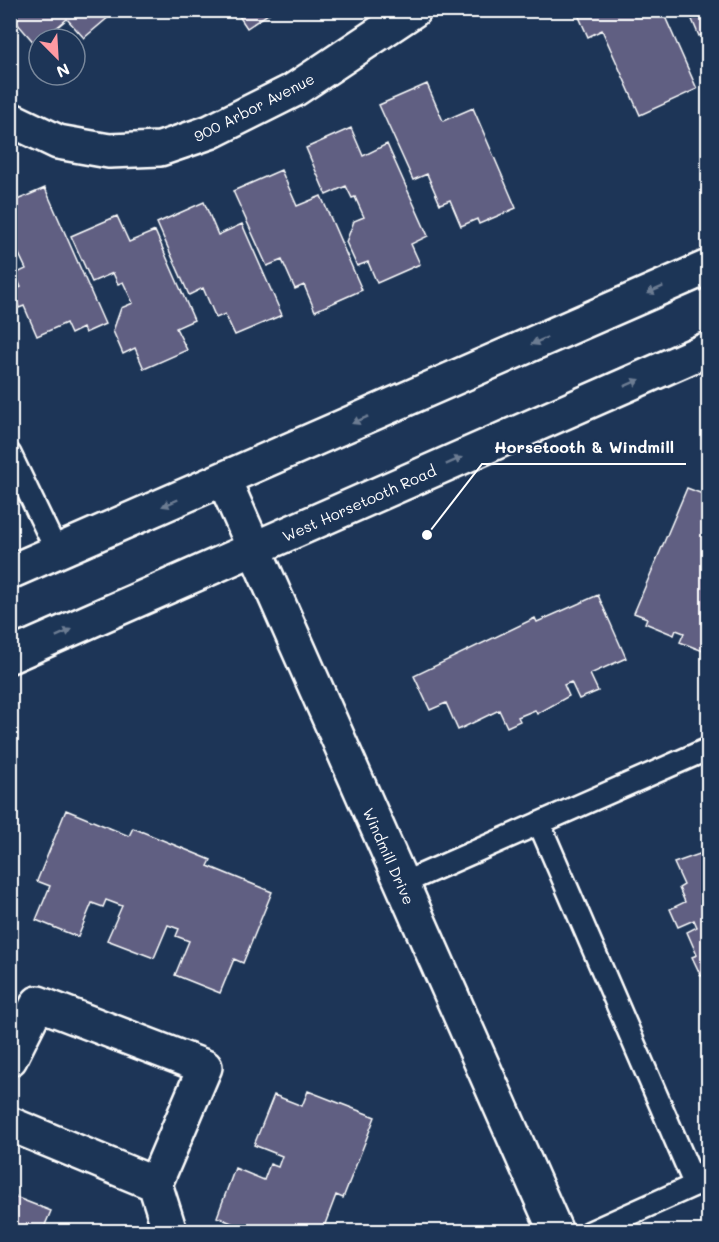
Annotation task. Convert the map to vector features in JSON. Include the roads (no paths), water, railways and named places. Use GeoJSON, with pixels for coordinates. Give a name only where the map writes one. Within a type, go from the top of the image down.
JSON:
{"type":"FeatureCollection","features":[{"type":"Feature","properties":{"kind":"street","name":"900 Arbor Avenue"},"geometry":{"type":"LineString","coordinates":[[10,119],[58,142],[109,151],[160,149],[210,132],[294,90],[414,10]]}},
{"type":"Feature","properties":{"kind":"street"},"geometry":{"type":"LineString","coordinates":[[10,572],[708,267]]}},
{"type":"Feature","properties":{"kind":"street","name":"West Horsetooth Road"},"geometry":{"type":"LineString","coordinates":[[10,656],[708,349]]}},
{"type":"Feature","properties":{"kind":"street","name":"Windmill Drive"},"geometry":{"type":"LineString","coordinates":[[224,480],[252,550],[556,1232]]}},
{"type":"Feature","properties":{"kind":"street"},"geometry":{"type":"LineString","coordinates":[[10,1059],[38,1003],[205,1067],[155,1184],[170,1232]]}},
{"type":"Feature","properties":{"kind":"street"},"geometry":{"type":"LineString","coordinates":[[10,1124],[155,1184]]}},
{"type":"Feature","properties":{"kind":"lane"},"geometry":{"type":"LineString","coordinates":[[10,454],[57,552]]}},
{"type":"Feature","properties":{"kind":"lane"},"geometry":{"type":"LineString","coordinates":[[401,884],[708,749]]}},
{"type":"Feature","properties":{"kind":"lane"},"geometry":{"type":"LineString","coordinates":[[539,823],[702,1182],[590,1232]]}},
{"type":"Feature","properties":{"kind":"place","name":"Horsetooth & Windmill"},"geometry":{"type":"Point","coordinates":[427,535]}}]}
